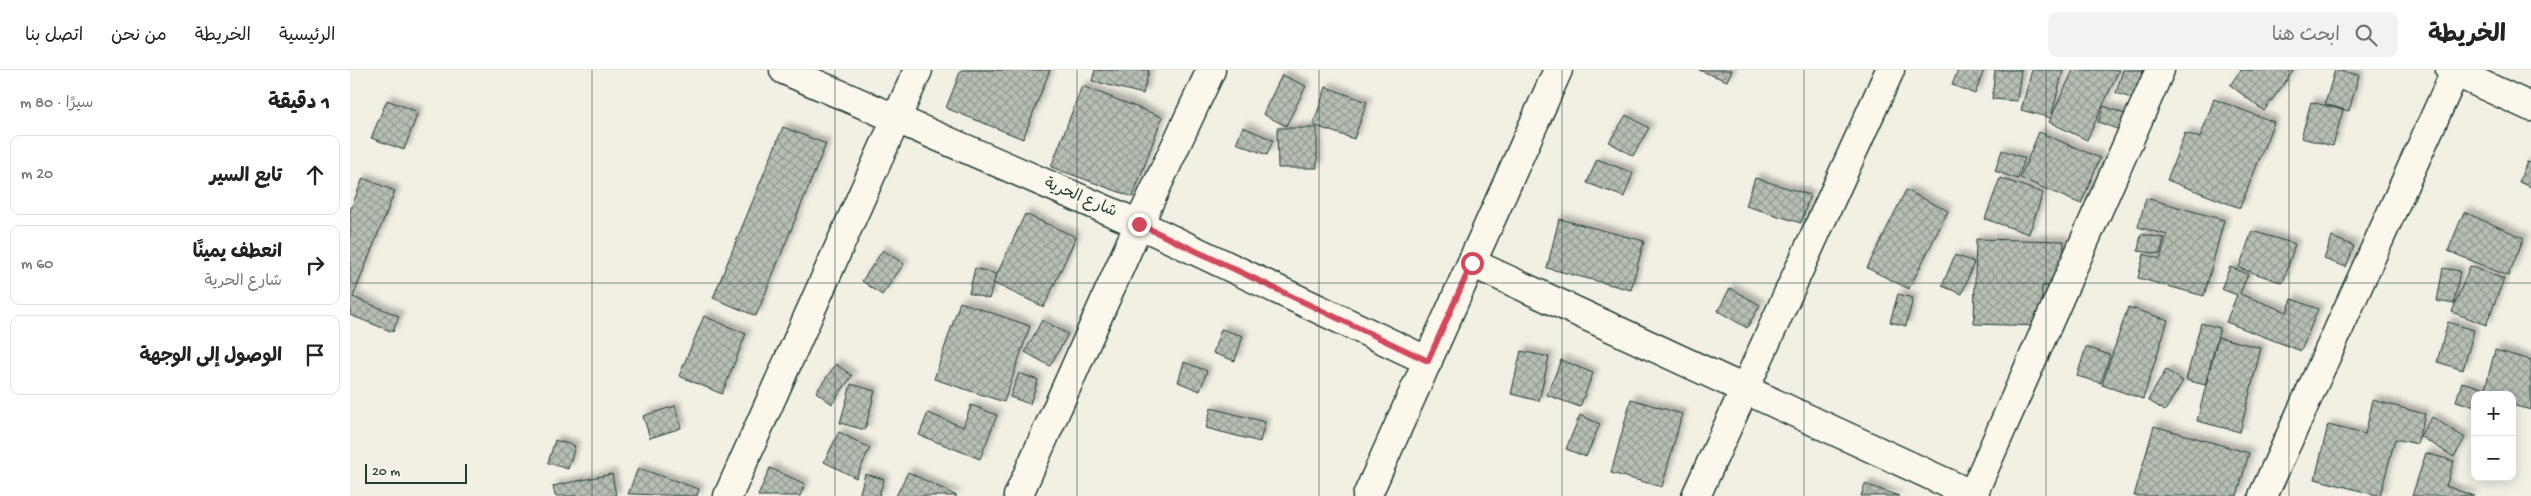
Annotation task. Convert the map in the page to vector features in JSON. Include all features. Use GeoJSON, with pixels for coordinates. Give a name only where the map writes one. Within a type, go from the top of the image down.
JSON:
{"type":"FeatureCollection","features":[{"type":"Feature","properties":{"kind":"street","name":"شارع الحرية"},"geometry":{"type":"LineString","coordinates":[[784,70],[1139,224],[1428,361]]}},
{"type":"Feature","properties":{"kind":"street"},"geometry":{"type":"LineString","coordinates":[[728,496],[918,70]]}},
{"type":"Feature","properties":{"kind":"street"},"geometry":{"type":"LineString","coordinates":[[1018,496],[1139,224],[1211,70]]}},
{"type":"Feature","properties":{"kind":"street"},"geometry":{"type":"LineString","coordinates":[[1367,496],[1558,70]]}},
{"type":"Feature","properties":{"kind":"street"},"geometry":{"type":"LineString","coordinates":[[1696,496],[1890,70]]}},
{"type":"Feature","properties":{"kind":"street"},"geometry":{"type":"LineString","coordinates":[[1472,263],[1973,496],[2160,70]]}},
{"type":"Feature","properties":{"kind":"street"},"geometry":{"type":"LineString","coordinates":[[2264,496],[2454,71],[2531,106]]}},
{"type":"Feature","properties":{"kind":"building"},"geometry":{"type":"Polygon","coordinates":[[[961,70],[1050,70],[1023,139],[946,108],[961,70]]]}},
{"type":"Feature","properties":{"kind":"building"},"geometry":{"type":"Polygon","coordinates":[[[1095,70],[1149,70],[1143,94],[1092,81],[1095,70]]]}},
{"type":"Feature","properties":{"kind":"building"},"geometry":{"type":"Polygon","coordinates":[[[1699,70],[1732,70],[1727,81],[1699,70]]]}},
{"type":"Feature","properties":{"kind":"building"},"geometry":{"type":"Polygon","coordinates":[[[1958,70],[1984,70],[1975,94],[1952,85],[1958,70]]]}},
{"type":"Feature","properties":{"kind":"building"},"geometry":{"type":"Polygon","coordinates":[[[1995,70],[2021,70],[2017,101],[1992,99],[1995,70]]]}},
{"type":"Feature","properties":{"kind":"building"},"geometry":{"type":"Polygon","coordinates":[[[2032,70],[2063,70],[2051,118],[2021,110],[2032,70]]]}},
{"type":"Feature","properties":{"kind":"building"},"geometry":{"type":"Polygon","coordinates":[[[2073,70],[2119,70],[2087,140],[2049,122],[2073,70]]]}},
{"type":"Feature","properties":{"kind":"building"},"geometry":{"type":"Polygon","coordinates":[[[2123,70],[2146,70],[2137,100],[2116,93],[2123,70]]]}},
{"type":"Feature","properties":{"kind":"building"},"geometry":{"type":"Polygon","coordinates":[[[2241,70],[2294,70],[2264,111],[2230,85],[2241,70]]]}},
{"type":"Feature","properties":{"kind":"building"},"geometry":{"type":"Polygon","coordinates":[[[2335,70],[2359,75],[2349,111],[2325,104],[2335,70]]]}},
{"type":"Feature","properties":{"kind":"building"},"geometry":{"type":"Polygon","coordinates":[[[1282,75],[1306,86],[1286,126],[1263,114],[1282,75]]]}},
{"type":"Feature","properties":{"kind":"building"},"geometry":{"type":"Polygon","coordinates":[[[1082,86],[1162,117],[1133,197],[1051,167],[1082,86]]]}},
{"type":"Feature","properties":{"kind":"building"},"geometry":{"type":"Polygon","coordinates":[[[1326,87],[1367,102],[1354,139],[1313,125],[1326,87]]]}},
{"type":"Feature","properties":{"kind":"building"},"geometry":{"type":"Polygon","coordinates":[[[2214,99],[2274,122],[2240,208],[2167,180],[2185,133],[2200,138],[2214,99]]]}},
{"type":"Feature","properties":{"kind":"building"},"geometry":{"type":"Polygon","coordinates":[[[387,100],[418,112],[404,150],[371,138],[387,100]]]}},
{"type":"Feature","properties":{"kind":"building"},"geometry":{"type":"Polygon","coordinates":[[[2311,102],[2343,110],[2333,146],[2301,138],[2311,102]]]}},
{"type":"Feature","properties":{"kind":"building"},"geometry":{"type":"Polygon","coordinates":[[[2104,106],[2127,115],[2122,131],[2098,122],[2104,106]]]}},
{"type":"Feature","properties":{"kind":"building"},"geometry":{"type":"Polygon","coordinates":[[[1626,115],[1649,128],[1633,156],[1609,142],[1626,115]]]}},
{"type":"Feature","properties":{"kind":"building"},"geometry":{"type":"Polygon","coordinates":[[[783,127],[826,144],[756,316],[713,298],[783,127]]]}},
{"type":"Feature","properties":{"kind":"building"},"geometry":{"type":"Polygon","coordinates":[[[1243,127],[1273,140],[1267,155],[1236,143],[1243,127]]]}},
{"type":"Feature","properties":{"kind":"building"},"geometry":{"type":"Polygon","coordinates":[[[1277,128],[1317,128],[1317,168],[1278,168],[1277,128]]]}},
{"type":"Feature","properties":{"kind":"building"},"geometry":{"type":"Polygon","coordinates":[[[2039,132],[2100,158],[2081,204],[2020,178],[2039,132]]]}},
{"type":"Feature","properties":{"kind":"building"},"geometry":{"type":"Polygon","coordinates":[[[2002,150],[2025,158],[2018,179],[1995,171],[2002,150]]]}},
{"type":"Feature","properties":{"kind":"building"},"geometry":{"type":"Polygon","coordinates":[[[1597,159],[1633,173],[1624,197],[1587,183],[1597,159]]]}},
{"type":"Feature","properties":{"kind":"building"},"geometry":{"type":"Polygon","coordinates":[[[2527,162],[2531,163],[2531,187],[2519,182],[2527,162]]]}},
{"type":"Feature","properties":{"kind":"building"},"geometry":{"type":"Polygon","coordinates":[[[363,178],[395,191],[353,297],[399,316],[393,332],[350,315],[350,211],[363,178]]]}},
{"type":"Feature","properties":{"kind":"building"},"geometry":{"type":"Polygon","coordinates":[[[1755,178],[1810,195],[1801,223],[1746,206],[1755,178]]]}},
{"type":"Feature","properties":{"kind":"building"},"geometry":{"type":"Polygon","coordinates":[[[2000,178],[2043,193],[2029,234],[1985,219],[2000,178]]]}},
{"type":"Feature","properties":{"kind":"building"},"geometry":{"type":"Polygon","coordinates":[[[1906,190],[1948,211],[1909,289],[1867,268],[1906,190]]]}},
{"type":"Feature","properties":{"kind":"building"},"geometry":{"type":"Polygon","coordinates":[[[2146,198],[2224,220],[2204,296],[2138,278],[2144,254],[2160,259],[2167,235],[2138,227],[2146,198]]]}},
{"type":"Feature","properties":{"kind":"building"},"geometry":{"type":"Polygon","coordinates":[[[2464,212],[2524,238],[2508,276],[2448,251],[2464,212]]]}},
{"type":"Feature","properties":{"kind":"building"},"geometry":{"type":"Polygon","coordinates":[[[1025,214],[1076,237],[1044,307],[993,283],[1025,214]]]}},
{"type":"Feature","properties":{"kind":"building"},"geometry":{"type":"Polygon","coordinates":[[[1559,219],[1644,241],[1631,290],[1547,268],[1559,219]]]}},
{"type":"Feature","properties":{"kind":"building"},"geometry":{"type":"Polygon","coordinates":[[[2252,231],[2295,244],[2283,283],[2239,268],[2252,231]]]}},
{"type":"Feature","properties":{"kind":"building"},"geometry":{"type":"Polygon","coordinates":[[[2141,234],[2164,238],[2160,254],[2138,251],[2141,234]]]}},
{"type":"Feature","properties":{"kind":"building"},"geometry":{"type":"Polygon","coordinates":[[[2332,237],[2354,246],[2346,267],[2324,259],[2332,237]]]}},
{"type":"Feature","properties":{"kind":"building"},"geometry":{"type":"Polygon","coordinates":[[[1976,239],[2064,241],[2063,287],[2042,286],[2041,326],[1974,324],[1976,239]]]}},
{"type":"Feature","properties":{"kind":"building"},"geometry":{"type":"Polygon","coordinates":[[[883,250],[904,264],[882,295],[862,281],[883,250]]]}},
{"type":"Feature","properties":{"kind":"building"},"geometry":{"type":"Polygon","coordinates":[[[1955,255],[1974,262],[1962,294],[1942,286],[1955,255]]]}},
{"type":"Feature","properties":{"kind":"building"},"geometry":{"type":"Polygon","coordinates":[[[2470,266],[2504,279],[2486,325],[2452,312],[2470,266]]]}},
{"type":"Feature","properties":{"kind":"building"},"geometry":{"type":"Polygon","coordinates":[[[2230,267],[2248,274],[2240,294],[2287,312],[2292,299],[2318,309],[2301,351],[2226,322],[2237,295],[2221,289],[2230,267]]]}},
{"type":"Feature","properties":{"kind":"building"},"geometry":{"type":"Polygon","coordinates":[[[975,268],[996,274],[989,299],[969,293],[975,268]]]}},
{"type":"Feature","properties":{"kind":"building"},"geometry":{"type":"Polygon","coordinates":[[[2443,268],[2460,271],[2454,304],[2437,301],[2443,268]]]}},
{"type":"Feature","properties":{"kind":"building"},"geometry":{"type":"Polygon","coordinates":[[[1730,288],[1760,305],[1747,328],[1718,311],[1730,288]]]}},
{"type":"Feature","properties":{"kind":"building"},"geometry":{"type":"Polygon","coordinates":[[[1898,294],[1913,298],[1906,326],[1890,322],[1898,294]]]}},
{"type":"Feature","properties":{"kind":"building"},"geometry":{"type":"Polygon","coordinates":[[[960,302],[1030,326],[1004,402],[934,379],[960,302]]]}},
{"type":"Feature","properties":{"kind":"building"},"geometry":{"type":"Polygon","coordinates":[[[2128,307],[2168,320],[2143,399],[2102,385],[2128,307]]]}},
{"type":"Feature","properties":{"kind":"building"},"geometry":{"type":"Polygon","coordinates":[[[704,316],[746,334],[722,394],[679,376],[704,316]]]}},
{"type":"Feature","properties":{"kind":"building"},"geometry":{"type":"Polygon","coordinates":[[[1042,320],[1068,334],[1050,366],[1025,352],[1042,320]]]}},
{"type":"Feature","properties":{"kind":"building"},"geometry":{"type":"Polygon","coordinates":[[[2448,322],[2474,330],[2463,370],[2437,362],[2448,322]]]}},
{"type":"Feature","properties":{"kind":"building"},"geometry":{"type":"Polygon","coordinates":[[[2201,323],[2220,328],[2205,385],[2186,380],[2201,323]]]}},
{"type":"Feature","properties":{"kind":"building"},"geometry":{"type":"Polygon","coordinates":[[[1221,329],[1243,336],[1235,361],[1213,353],[1221,329]]]}},
{"type":"Feature","properties":{"kind":"building"},"geometry":{"type":"Polygon","coordinates":[[[2218,337],[2261,348],[2240,432],[2197,421],[2218,337]]]}},
{"type":"Feature","properties":{"kind":"building"},"geometry":{"type":"Polygon","coordinates":[[[2086,347],[2110,355],[2101,383],[2077,376],[2086,347]]]}},
{"type":"Feature","properties":{"kind":"building"},"geometry":{"type":"Polygon","coordinates":[[[2495,350],[2531,360],[2531,410],[2516,406],[2516,391],[2471,391],[2471,406],[2456,401],[2462,382],[2485,389],[2495,350]]]}},
{"type":"Feature","properties":{"kind":"building"},"geometry":{"type":"Polygon","coordinates":[[[1521,351],[1549,357],[1539,401],[1511,394],[1521,351]]]}},
{"type":"Feature","properties":{"kind":"building"},"geometry":{"type":"Polygon","coordinates":[[[1561,360],[1593,373],[1580,407],[1547,395],[1561,360]]]}},
{"type":"Feature","properties":{"kind":"building"},"geometry":{"type":"Polygon","coordinates":[[[1184,362],[1207,371],[1200,391],[1178,382],[1184,362]]]}},
{"type":"Feature","properties":{"kind":"building"},"geometry":{"type":"Polygon","coordinates":[[[836,364],[852,376],[832,404],[816,392],[836,364]]]}},
{"type":"Feature","properties":{"kind":"building"},"geometry":{"type":"Polygon","coordinates":[[[2166,370],[2183,381],[2165,411],[2148,400],[2166,370]]]}},
{"type":"Feature","properties":{"kind":"building"},"geometry":{"type":"Polygon","coordinates":[[[1019,373],[1038,380],[1030,404],[1010,397],[1019,373]]]}},
{"type":"Feature","properties":{"kind":"building"},"geometry":{"type":"Polygon","coordinates":[[[851,384],[875,391],[865,430],[840,423],[851,384]]]}},
{"type":"Feature","properties":{"kind":"building"},"geometry":{"type":"Polygon","coordinates":[[[1631,399],[1682,414],[1662,487],[1611,473],[1631,399]]]}},
{"type":"Feature","properties":{"kind":"building"},"geometry":{"type":"Polygon","coordinates":[[[2373,400],[2425,414],[2417,444],[2395,439],[2380,496],[2315,479],[2328,425],[2365,434],[2373,400]]]}},
{"type":"Feature","properties":{"kind":"building"},"geometry":{"type":"Polygon","coordinates":[[[971,405],[997,415],[980,459],[919,435],[928,413],[963,427],[971,405]]]}},
{"type":"Feature","properties":{"kind":"building"},"geometry":{"type":"Polygon","coordinates":[[[675,406],[681,428],[650,438],[643,416],[675,406]]]}},
{"type":"Feature","properties":{"kind":"building"},"geometry":{"type":"Polygon","coordinates":[[[1211,408],[1265,422],[1260,442],[1206,428],[1211,408]]]}},
{"type":"Feature","properties":{"kind":"building"},"geometry":{"type":"Polygon","coordinates":[[[1580,415],[1600,424],[1586,457],[1566,449],[1580,415]]]}},
{"type":"Feature","properties":{"kind":"building"},"geometry":{"type":"Polygon","coordinates":[[[2432,417],[2465,438],[2454,457],[2420,436],[2432,417]]]}},
{"type":"Feature","properties":{"kind":"building"},"geometry":{"type":"Polygon","coordinates":[[[2154,426],[2249,453],[2237,496],[2134,496],[2154,426]]]}},
{"type":"Feature","properties":{"kind":"building"},"geometry":{"type":"Polygon","coordinates":[[[839,432],[870,448],[856,478],[824,462],[839,432]]]}},
{"type":"Feature","properties":{"kind":"building"},"geometry":{"type":"Polygon","coordinates":[[[555,440],[575,446],[568,469],[548,463],[555,440]]]}},
{"type":"Feature","properties":{"kind":"building"},"geometry":{"type":"Polygon","coordinates":[[[2426,453],[2454,461],[2446,486],[2474,496],[2412,496],[2426,453]]]}},
{"type":"Feature","properties":{"kind":"building"},"geometry":{"type":"Polygon","coordinates":[[[638,468],[699,489],[697,496],[628,494],[638,468]]]}},
{"type":"Feature","properties":{"kind":"building"},"geometry":{"type":"Polygon","coordinates":[[[770,468],[805,484],[800,496],[758,496],[770,468]]]}},
{"type":"Feature","properties":{"kind":"building"},"geometry":{"type":"Polygon","coordinates":[[[908,472],[957,496],[896,496],[908,472]]]}},
{"type":"Feature","properties":{"kind":"building"},"geometry":{"type":"Polygon","coordinates":[[[612,474],[616,496],[555,496],[553,486],[612,474]]]}},
{"type":"Feature","properties":{"kind":"building"},"geometry":{"type":"Polygon","coordinates":[[[865,474],[884,479],[879,496],[859,496],[865,474]]]}},
{"type":"Feature","properties":{"kind":"building"},"geometry":{"type":"Polygon","coordinates":[[[1865,484],[1899,496],[1861,496],[1865,484]]]}},
{"type":"Feature","properties":{"kind":"route"},"geometry":{"type":"LineString","coordinates":[[1139,224],[1428,361],[1472,263]]}}]}
